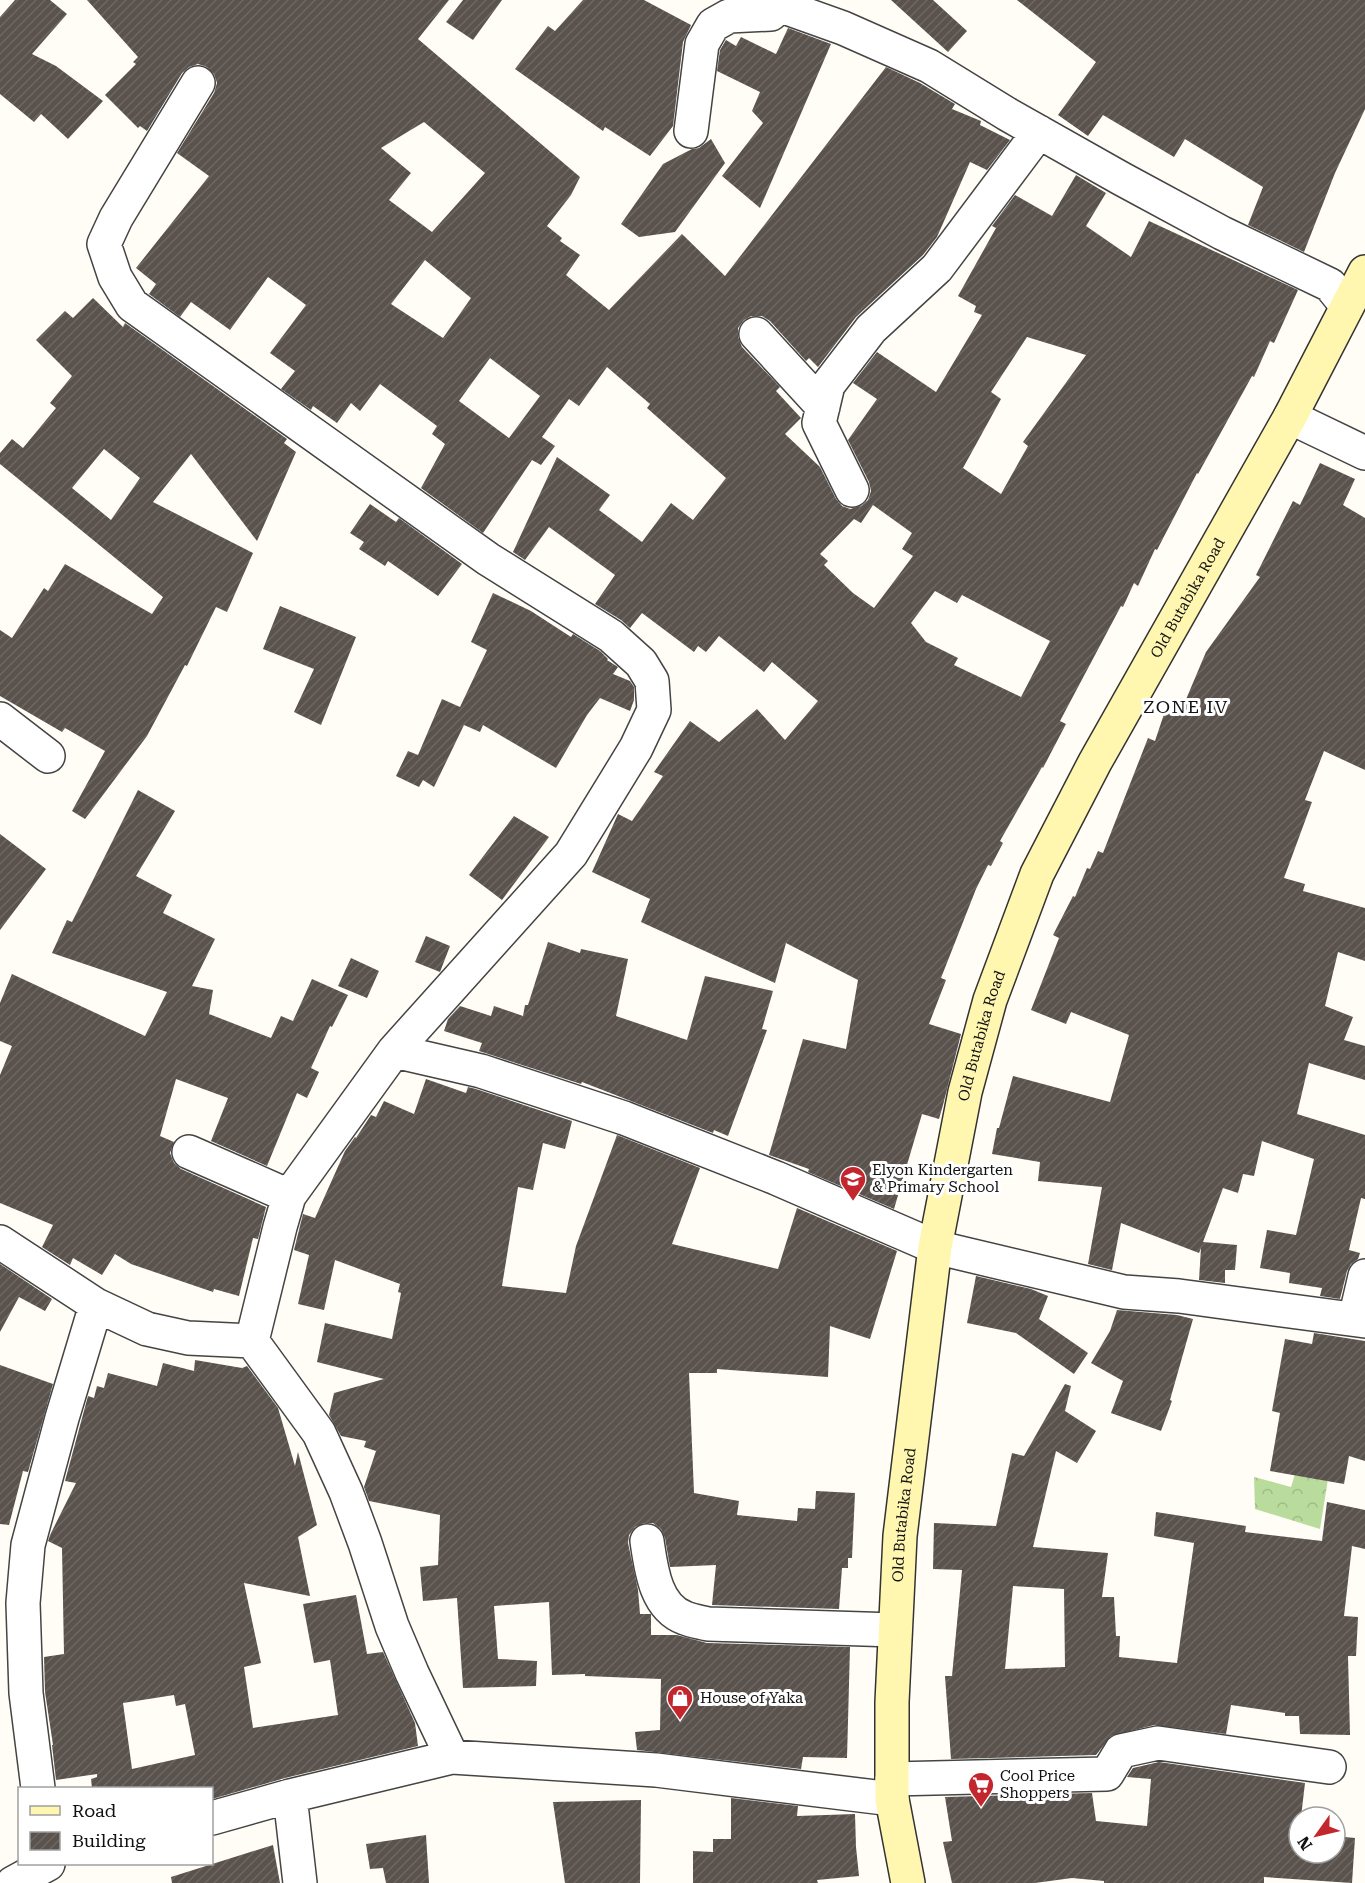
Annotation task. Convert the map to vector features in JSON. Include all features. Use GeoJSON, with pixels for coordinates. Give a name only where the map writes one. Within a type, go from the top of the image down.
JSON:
{"type":"FeatureCollection","features":[{"type":"Feature","properties":{"kind":"main road","name":"Old Butabika Road"},"geometry":{"type":"LineString","coordinates":[[908,1883],[892,1789],[892,1702],[900,1536],[935,1247],[965,1092],[990,1000],[1037,874],[1095,762],[1290,417],[1365,272]]}},
{"type":"Feature","properties":{"kind":"street"},"geometry":{"type":"LineString","coordinates":[[742,0],[773,3],[843,28],[929,66],[1039,132],[1222,233],[1330,285],[1347,306]]}},
{"type":"Feature","properties":{"kind":"street"},"geometry":{"type":"LineString","coordinates":[[691,131],[702,44],[713,25],[729,16],[758,16],[794,11]]}},
{"type":"Feature","properties":{"kind":"street"},"geometry":{"type":"LineString","coordinates":[[198,83],[122,207],[104,244],[114,277],[132,305],[488,559],[612,636],[641,663],[652,681],[654,710],[636,748],[571,854],[394,1051],[290,1196],[280,1227],[252,1341],[319,1433],[346,1492],[412,1673],[452,1757]]}},
{"type":"Feature","properties":{"kind":"street"},"geometry":{"type":"LineString","coordinates":[[852,490],[819,423],[828,385],[871,329],[937,268],[1039,132]]}},
{"type":"Feature","properties":{"kind":"street"},"geometry":{"type":"LineString","coordinates":[[756,334],[823,407]]}},
{"type":"Feature","properties":{"kind":"street"},"geometry":{"type":"LineString","coordinates":[[1290,417],[1365,453]]}},
{"type":"Feature","properties":{"kind":"street"},"geometry":{"type":"LineString","coordinates":[[0,719],[48,756]]}},
{"type":"Feature","properties":{"kind":"street"},"geometry":{"type":"LineString","coordinates":[[394,1051],[481,1071],[624,1118],[776,1178],[935,1247],[1124,1292],[1179,1296],[1360,1320],[1365,1276]]}},
{"type":"Feature","properties":{"kind":"street"},"geometry":{"type":"LineString","coordinates":[[189,1152],[290,1196]]}},
{"type":"Feature","properties":{"kind":"street"},"geometry":{"type":"LineString","coordinates":[[0,1242],[96,1305],[147,1329],[188,1338],[252,1341]]}},
{"type":"Feature","properties":{"kind":"street"},"geometry":{"type":"LineString","coordinates":[[38,1787],[26,1693],[23,1603],[28,1545],[62,1418],[96,1305]]}},
{"type":"Feature","properties":{"kind":"street"},"geometry":{"type":"LineString","coordinates":[[647,1541],[653,1579],[667,1606],[683,1618],[708,1624],[895,1630]]}},
{"type":"Feature","properties":{"kind":"street"},"geometry":{"type":"LineString","coordinates":[[213,1818],[290,1796],[452,1757],[656,1770],[892,1789],[1107,1774],[1121,1751],[1158,1743],[1329,1767]]}},
{"type":"Feature","properties":{"kind":"street"},"geometry":{"type":"LineString","coordinates":[[290,1796],[300,1883]]}},
{"type":"Feature","properties":{"kind":"street"},"geometry":{"type":"LineString","coordinates":[[13,1883],[45,1865]]}},
{"type":"Feature","properties":{"kind":"green space"},"geometry":{"type":"Polygon","coordinates":[[[1296,1471],[1328,1479],[1320,1529],[1255,1509],[1254,1477],[1291,1487],[1296,1471]]]}},
{"type":"Feature","properties":{"kind":"building"},"geometry":{"type":"Polygon","coordinates":[[[15,0],[50,0],[67,14],[32,54],[56,66],[103,101],[68,139],[41,114],[34,122],[0,94],[0,17],[15,0]]]}},
{"type":"Feature","properties":{"kind":"building"},"geometry":{"type":"Polygon","coordinates":[[[87,0],[449,0],[418,39],[580,177],[571,195],[547,226],[562,238],[560,241],[580,255],[566,275],[609,310],[682,234],[725,276],[886,67],[920,83],[955,104],[952,109],[981,121],[980,125],[1010,140],[987,170],[970,162],[937,237],[923,255],[856,317],[818,367],[809,358],[806,361],[770,321],[762,316],[751,316],[744,320],[738,328],[738,337],[742,347],[780,387],[776,391],[801,418],[785,434],[820,467],[836,499],[842,506],[850,509],[861,506],[868,500],[871,491],[869,482],[848,440],[877,399],[853,383],[877,352],[936,392],[982,315],[974,312],[976,306],[958,296],[996,228],[992,226],[1015,195],[1052,216],[1076,175],[1106,193],[1086,226],[1131,257],[1149,221],[1298,290],[1274,343],[1270,341],[1254,377],[1252,376],[1197,473],[1157,550],[1155,549],[1138,586],[1134,583],[1123,607],[1121,606],[1060,721],[1066,724],[1000,841],[1003,843],[991,866],[988,865],[976,889],[941,978],[946,980],[929,1024],[961,1034],[943,1105],[939,1119],[922,1114],[894,1209],[808,1172],[809,1169],[769,1155],[803,1039],[846,1049],[858,980],[786,943],[775,983],[641,922],[650,899],[592,872],[618,814],[632,821],[663,776],[654,772],[690,721],[719,742],[757,709],[785,740],[818,701],[772,662],[764,672],[719,636],[706,652],[698,646],[694,652],[642,613],[630,628],[595,604],[615,575],[549,527],[525,560],[513,552],[557,457],[610,495],[599,510],[642,542],[671,503],[693,520],[726,478],[647,408],[650,404],[607,367],[579,406],[569,399],[542,437],[555,446],[541,465],[532,460],[483,533],[421,488],[445,444],[432,434],[437,426],[380,384],[360,411],[351,403],[337,423],[313,406],[311,410],[281,389],[295,371],[270,353],[306,305],[268,277],[230,330],[191,302],[180,317],[149,294],[156,284],[136,268],[209,176],[177,153],[214,93],[217,83],[214,74],[207,67],[198,64],[189,67],[182,73],[147,131],[140,126],[138,128],[105,95],[136,64],[133,62],[138,57],[87,0]],[[424,122],[381,148],[411,173],[389,200],[432,232],[485,173],[424,122]],[[425,260],[391,304],[443,338],[471,298],[425,260]],[[1027,337],[991,392],[1001,399],[963,468],[1001,494],[1028,446],[1023,442],[1086,355],[1027,337]],[[490,358],[459,401],[509,438],[540,396],[490,358]],[[873,505],[861,523],[854,519],[820,554],[828,561],[824,565],[853,593],[874,608],[913,556],[902,549],[912,533],[873,505]],[[935,591],[911,623],[926,642],[958,658],[954,665],[1021,697],[1050,641],[962,595],[957,603],[935,591]]]}},
{"type":"Feature","properties":{"kind":"building"},"geometry":{"type":"Polygon","coordinates":[[[463,0],[502,0],[473,40],[446,22],[463,0]]]}},
{"type":"Feature","properties":{"kind":"building"},"geometry":{"type":"Polygon","coordinates":[[[583,0],[644,0],[691,25],[683,42],[673,126],[650,156],[605,127],[603,131],[515,69],[548,26],[555,31],[583,0]]]}},
{"type":"Feature","properties":{"kind":"building"},"geometry":{"type":"Polygon","coordinates":[[[891,0],[933,0],[967,31],[948,52],[891,0]]]}},
{"type":"Feature","properties":{"kind":"building"},"geometry":{"type":"Polygon","coordinates":[[[1017,0],[1365,0],[1365,109],[1335,173],[1304,252],[1248,225],[1263,187],[1185,139],[1174,157],[1103,115],[1088,136],[1058,115],[1096,62],[1017,0]]]}},
{"type":"Feature","properties":{"kind":"building"},"geometry":{"type":"Polygon","coordinates":[[[788,28],[831,44],[760,208],[722,176],[763,123],[752,111],[760,92],[717,71],[720,50],[726,40],[736,46],[741,37],[776,54],[788,28]]]}},
{"type":"Feature","properties":{"kind":"building"},"geometry":{"type":"Polygon","coordinates":[[[711,139],[725,163],[675,232],[639,237],[621,224],[663,164],[692,149],[699,148],[711,139]]]}},
{"type":"Feature","properties":{"kind":"building"},"geometry":{"type":"Polygon","coordinates":[[[93,298],[123,327],[125,323],[287,439],[284,443],[296,452],[257,541],[191,454],[153,502],[253,553],[227,612],[216,607],[187,666],[185,665],[147,736],[85,819],[72,811],[105,751],[65,728],[62,732],[0,696],[0,630],[12,638],[44,588],[48,591],[65,564],[152,614],[163,597],[0,464],[0,453],[12,439],[23,448],[56,408],[50,403],[72,376],[36,340],[65,311],[73,318],[93,298]],[[104,449],[72,488],[111,520],[140,478],[104,449]]]}},
{"type":"Feature","properties":{"kind":"building"},"geometry":{"type":"Polygon","coordinates":[[[1320,463],[1355,479],[1343,505],[1365,518],[1365,770],[1324,751],[1305,800],[1312,802],[1284,878],[1305,884],[1303,891],[1365,908],[1365,961],[1338,952],[1325,1006],[1353,1017],[1344,1040],[1365,1046],[1365,1080],[1309,1063],[1297,1114],[1365,1135],[1365,1199],[1361,1198],[1349,1250],[1360,1253],[1358,1259],[1347,1271],[1340,1299],[1320,1296],[1322,1288],[1289,1283],[1290,1273],[1260,1268],[1267,1230],[1296,1235],[1314,1159],[1262,1141],[1254,1176],[1243,1174],[1238,1193],[1223,1188],[1203,1242],[1237,1245],[1235,1270],[1225,1270],[1225,1283],[1199,1280],[1201,1248],[1199,1253],[1121,1223],[1112,1270],[1088,1264],[1102,1187],[1038,1181],[1040,1162],[992,1154],[997,1128],[999,1128],[1013,1076],[1110,1102],[1129,1035],[1071,1012],[1066,1024],[1031,1010],[1059,938],[1053,935],[1073,896],[1075,897],[1087,868],[1090,869],[1098,851],[1103,853],[1148,738],[1155,741],[1165,711],[1179,716],[1206,652],[1260,577],[1256,575],[1293,501],[1300,505],[1320,463]]]}},
{"type":"Feature","properties":{"kind":"building"},"geometry":{"type":"Polygon","coordinates":[[[370,504],[396,522],[399,518],[462,564],[438,596],[388,561],[385,566],[359,549],[364,542],[350,533],[370,504]]]}},
{"type":"Feature","properties":{"kind":"building"},"geometry":{"type":"Polygon","coordinates":[[[493,593],[531,611],[571,637],[573,634],[600,651],[607,660],[618,667],[613,674],[630,681],[634,687],[634,700],[630,711],[600,698],[587,715],[556,768],[483,725],[480,732],[464,725],[434,787],[423,780],[419,787],[396,776],[408,751],[418,755],[442,699],[460,707],[487,650],[471,642],[493,593]]]}},
{"type":"Feature","properties":{"kind":"building"},"geometry":{"type":"Polygon","coordinates":[[[280,606],[356,637],[321,725],[294,712],[314,669],[263,649],[280,606]]]}},
{"type":"Feature","properties":{"kind":"building"},"geometry":{"type":"Polygon","coordinates":[[[138,790],[175,811],[136,876],[172,895],[163,913],[215,939],[192,986],[213,990],[209,1014],[271,1038],[281,1016],[293,1021],[312,979],[348,995],[332,1027],[330,1026],[311,1068],[319,1072],[307,1098],[297,1093],[267,1166],[211,1141],[228,1098],[176,1079],[160,1136],[174,1142],[170,1153],[174,1163],[181,1169],[266,1207],[258,1239],[253,1238],[239,1296],[214,1289],[213,1292],[131,1264],[115,1254],[102,1275],[73,1258],[70,1265],[42,1247],[53,1225],[0,1203],[0,1075],[12,1046],[0,1041],[0,1003],[12,974],[145,1036],[167,992],[52,953],[67,920],[72,922],[138,790]]]}},
{"type":"Feature","properties":{"kind":"building"},"geometry":{"type":"Polygon","coordinates":[[[514,816],[549,837],[502,900],[469,875],[514,816]]]}},
{"type":"Feature","properties":{"kind":"building"},"geometry":{"type":"Polygon","coordinates":[[[0,834],[46,869],[0,930],[0,834]]]}},
{"type":"Feature","properties":{"kind":"building"},"geometry":{"type":"Polygon","coordinates":[[[426,936],[450,946],[440,972],[415,962],[426,936]]]}},
{"type":"Feature","properties":{"kind":"building"},"geometry":{"type":"Polygon","coordinates":[[[548,942],[580,953],[581,949],[628,959],[616,1016],[687,1040],[705,976],[773,991],[762,1029],[767,1030],[728,1136],[714,1130],[713,1133],[582,1082],[581,1084],[479,1051],[482,1043],[444,1031],[448,1019],[460,1006],[491,1016],[494,1006],[523,1016],[548,942]]]}},
{"type":"Feature","properties":{"kind":"building"},"geometry":{"type":"Polygon","coordinates":[[[351,958],[379,971],[367,998],[338,986],[351,958]]]}},
{"type":"Feature","properties":{"kind":"building"},"geometry":{"type":"Polygon","coordinates":[[[426,1079],[466,1093],[468,1087],[476,1089],[572,1121],[565,1149],[543,1143],[533,1190],[518,1187],[502,1286],[566,1293],[576,1246],[617,1135],[700,1168],[672,1244],[778,1269],[797,1208],[897,1251],[870,1339],[830,1326],[828,1377],[717,1369],[717,1373],[689,1373],[694,1493],[739,1501],[737,1515],[797,1521],[798,1508],[815,1509],[816,1491],[855,1493],[852,1558],[848,1558],[848,1568],[842,1568],[839,1609],[712,1605],[716,1565],[670,1567],[665,1538],[661,1529],[653,1523],[644,1523],[635,1527],[629,1535],[628,1543],[638,1590],[640,1614],[651,1614],[651,1635],[677,1635],[707,1643],[850,1647],[847,1758],[803,1757],[801,1769],[637,1750],[635,1732],[660,1730],[661,1679],[585,1676],[585,1674],[552,1675],[549,1602],[494,1606],[498,1659],[537,1661],[536,1686],[463,1688],[457,1598],[423,1601],[420,1567],[438,1565],[440,1515],[369,1501],[364,1487],[376,1451],[364,1447],[366,1441],[341,1436],[329,1415],[334,1393],[384,1379],[317,1362],[325,1323],[392,1339],[401,1293],[398,1292],[400,1284],[335,1260],[324,1310],[298,1304],[309,1255],[294,1250],[303,1214],[315,1218],[345,1151],[371,1115],[376,1117],[384,1101],[414,1114],[426,1079]]]}},
{"type":"Feature","properties":{"kind":"building"},"geometry":{"type":"Polygon","coordinates":[[[0,1264],[52,1299],[45,1311],[19,1297],[0,1332],[0,1264]]]}},
{"type":"Feature","properties":{"kind":"building"},"geometry":{"type":"Polygon","coordinates":[[[976,1276],[1031,1289],[1048,1296],[1039,1319],[1088,1353],[1074,1374],[1016,1333],[967,1323],[976,1276]]]}},
{"type":"Feature","properties":{"kind":"building"},"geometry":{"type":"Polygon","coordinates":[[[1117,1310],[1177,1315],[1193,1319],[1170,1400],[1172,1401],[1161,1431],[1111,1413],[1123,1381],[1091,1363],[1110,1331],[1117,1310]]]}},
{"type":"Feature","properties":{"kind":"building"},"geometry":{"type":"Polygon","coordinates":[[[1314,1333],[1365,1341],[1365,1461],[1349,1456],[1344,1484],[1270,1471],[1280,1413],[1272,1411],[1285,1339],[1312,1344],[1314,1333]]]}},
{"type":"Feature","properties":{"kind":"building"},"geometry":{"type":"Polygon","coordinates":[[[195,1360],[242,1368],[247,1366],[278,1408],[295,1466],[298,1452],[317,1525],[298,1537],[310,1596],[244,1583],[261,1663],[244,1667],[253,1728],[338,1715],[330,1660],[314,1663],[303,1604],[356,1595],[367,1654],[383,1652],[415,1723],[418,1746],[285,1778],[213,1799],[213,1787],[92,1787],[91,1779],[97,1777],[97,1774],[56,1780],[45,1692],[44,1657],[64,1654],[62,1548],[48,1541],[76,1483],[65,1481],[88,1396],[94,1398],[97,1386],[104,1388],[108,1373],[157,1386],[163,1363],[194,1371],[195,1360]],[[174,1695],[123,1703],[132,1769],[195,1755],[185,1704],[176,1706],[174,1695]]]}},
{"type":"Feature","properties":{"kind":"building"},"geometry":{"type":"Polygon","coordinates":[[[0,1365],[53,1384],[28,1472],[23,1471],[9,1525],[0,1524],[0,1365]]]}},
{"type":"Feature","properties":{"kind":"building"},"geometry":{"type":"Polygon","coordinates":[[[1065,1384],[1071,1386],[1065,1411],[1096,1431],[1077,1463],[1056,1451],[1033,1547],[1108,1553],[1102,1597],[1114,1597],[1116,1636],[1120,1636],[1119,1657],[1177,1663],[1194,1543],[1154,1536],[1156,1512],[1246,1526],[1245,1532],[1322,1541],[1327,1502],[1365,1510],[1365,1549],[1352,1546],[1344,1616],[1358,1617],[1356,1656],[1348,1656],[1350,1735],[1300,1734],[1299,1716],[1285,1716],[1285,1713],[1231,1705],[1226,1734],[1154,1725],[1111,1736],[1096,1755],[951,1759],[945,1676],[952,1676],[962,1570],[933,1569],[934,1523],[996,1526],[1012,1453],[1024,1456],[1065,1384]],[[1013,1586],[1005,1669],[1065,1667],[1064,1589],[1013,1586]]]}},
{"type":"Feature","properties":{"kind":"building"},"geometry":{"type":"Polygon","coordinates":[[[1159,1762],[1305,1783],[1302,1805],[1287,1805],[1287,1865],[1347,1865],[1347,1837],[1355,1838],[1352,1883],[1264,1877],[1264,1883],[1104,1883],[1104,1881],[1072,1878],[1035,1883],[952,1883],[943,1842],[952,1841],[945,1797],[1092,1793],[1096,1821],[1147,1826],[1151,1779],[1127,1777],[1133,1768],[1159,1762]]]}},
{"type":"Feature","properties":{"kind":"building"},"geometry":{"type":"Polygon","coordinates":[[[731,1798],[798,1806],[797,1816],[855,1814],[859,1876],[817,1880],[818,1883],[693,1883],[693,1851],[713,1852],[713,1839],[731,1839],[731,1798]]]}},
{"type":"Feature","properties":{"kind":"building"},"geometry":{"type":"Polygon","coordinates":[[[641,1800],[640,1883],[565,1883],[553,1802],[641,1800]]]}},
{"type":"Feature","properties":{"kind":"building"},"geometry":{"type":"Polygon","coordinates":[[[426,1835],[429,1883],[386,1883],[383,1868],[370,1869],[366,1844],[426,1835]]]}},
{"type":"Feature","properties":{"kind":"building"},"geometry":{"type":"Polygon","coordinates":[[[273,1845],[280,1883],[172,1883],[171,1877],[273,1845]]]}},
{"type":"Feature","properties":{"kind":"place","name":"Elyon Kindergarten & Primary School"},"geometry":{"type":"Point","coordinates":[853,1202]}},
{"type":"Feature","properties":{"kind":"place","name":"House of Yaka"},"geometry":{"type":"Point","coordinates":[680,1721]}},
{"type":"Feature","properties":{"kind":"place","name":"Cool Price Shoppers"},"geometry":{"type":"Point","coordinates":[981,1808]}},
{"type":"Feature","properties":{"kind":"district","name":"ZONE IV"},"geometry":{"type":"Point","coordinates":[1186,706]}}]}
